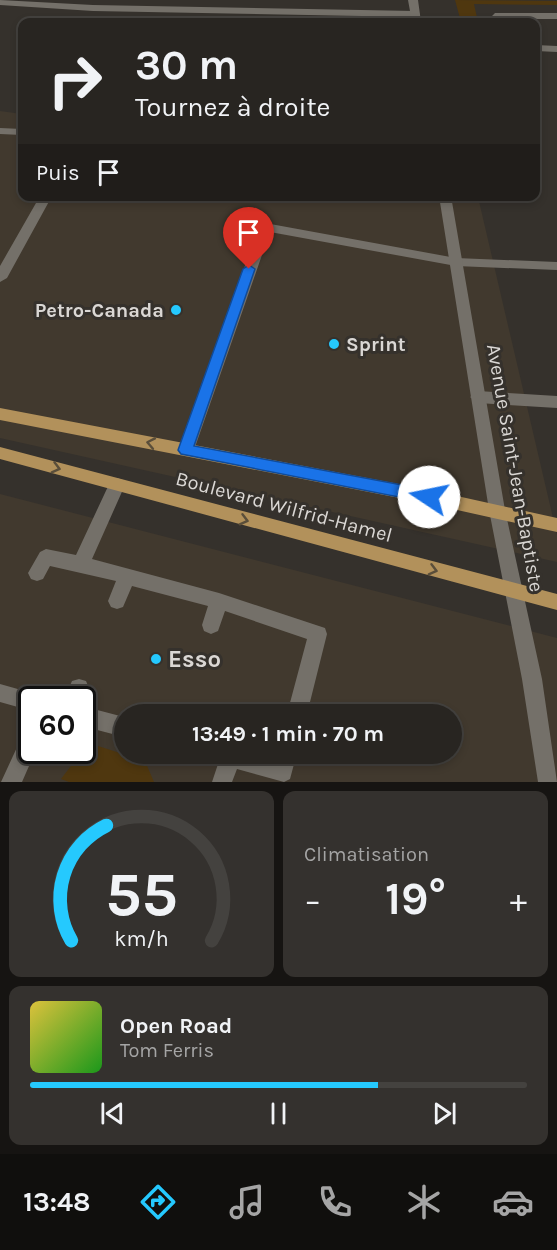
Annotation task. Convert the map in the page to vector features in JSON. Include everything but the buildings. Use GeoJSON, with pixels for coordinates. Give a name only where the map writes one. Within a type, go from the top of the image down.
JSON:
{"type":"FeatureCollection","features":[{"type":"Feature","properties":{"kind":"main road","name":"Boulevard Wilfrid-Hamel"},"geometry":{"type":"LineString","coordinates":[[0,414],[497,510],[557,525]]}},
{"type":"Feature","properties":{"kind":"main road","name":"Boulevard Wilfrid-Hamel"},"geometry":{"type":"LineString","coordinates":[[0,453],[557,602]]}},
{"type":"Feature","properties":{"kind":"street"},"geometry":{"type":"LineString","coordinates":[[0,2],[416,18],[413,0]]}},
{"type":"Feature","properties":{"kind":"street"},"geometry":{"type":"LineString","coordinates":[[493,18],[495,16],[557,16]]}},
{"type":"Feature","properties":{"kind":"street"},"geometry":{"type":"LineString","coordinates":[[540,48],[557,49]]}},
{"type":"Feature","properties":{"kind":"street"},"geometry":{"type":"LineString","coordinates":[[0,131],[18,132]]}},
{"type":"Feature","properties":{"kind":"street"},"geometry":{"type":"LineString","coordinates":[[0,278],[43,201]]}},
{"type":"Feature","properties":{"kind":"street","name":"Avenue Saint-Jean-Baptiste"},"geometry":{"type":"LineString","coordinates":[[446,201],[497,510],[532,679],[548,782]]}},
{"type":"Feature","properties":{"kind":"street"},"geometry":{"type":"LineString","coordinates":[[186,450],[265,227],[456,262],[557,266]]}},
{"type":"Feature","properties":{"kind":"street"},"geometry":{"type":"LineString","coordinates":[[478,397],[557,402]]}},
{"type":"Feature","properties":{"kind":"street"},"geometry":{"type":"LineString","coordinates":[[81,564],[117,485]]}},
{"type":"Feature","properties":{"kind":"street"},"geometry":{"type":"LineString","coordinates":[[37,573],[46,556],[128,575],[318,633],[300,704]]}},
{"type":"Feature","properties":{"kind":"street"},"geometry":{"type":"LineString","coordinates":[[117,601],[128,575]]}},
{"type":"Feature","properties":{"kind":"street"},"geometry":{"type":"LineString","coordinates":[[211,625],[219,601]]}},
{"type":"Feature","properties":{"kind":"street"},"geometry":{"type":"LineString","coordinates":[[0,693],[18,698]]}},
{"type":"Feature","properties":{"kind":"street"},"geometry":{"type":"LineString","coordinates":[[96,720],[114,724]]}},
{"type":"Feature","properties":{"kind":"street"},"geometry":{"type":"LineString","coordinates":[[11,782],[19,764]]}},
{"type":"Feature","properties":{"kind":"street"},"geometry":{"type":"LineString","coordinates":[[222,782],[223,764]]}},
{"type":"Feature","properties":{"kind":"street"},"geometry":{"type":"LineString","coordinates":[[255,764],[283,772],[285,764]]}},
{"type":"Feature","properties":{"kind":"shaded area"},"geometry":{"type":"Polygon","coordinates":[[[455,0],[557,1],[557,5],[474,4],[477,18],[460,18],[455,0]]]}},
{"type":"Feature","properties":{"kind":"shaded area"},"geometry":{"type":"Polygon","coordinates":[[[0,111],[18,113],[18,201],[479,201],[557,535],[557,562],[0,438],[0,111]]]}},
{"type":"Feature","properties":{"kind":"shaded area"},"geometry":{"type":"Polygon","coordinates":[[[0,494],[557,638],[557,782],[0,782],[0,494]]]}},
{"type":"Feature","properties":{"kind":"shaded area"},"geometry":{"type":"Polygon","coordinates":[[[96,747],[114,751],[114,764],[146,764],[154,782],[69,782],[61,779],[73,764],[96,764],[96,747]]]}},
{"type":"Feature","properties":{"kind":"place","name":"Petro-Canada"},"geometry":{"type":"Point","coordinates":[176,310]}},
{"type":"Feature","properties":{"kind":"place","name":"Sprint"},"geometry":{"type":"Point","coordinates":[334,344]}},
{"type":"Feature","properties":{"kind":"place","name":"Esso"},"geometry":{"type":"Point","coordinates":[156,659]}},
{"type":"Feature","properties":{"kind":"route"},"geometry":{"type":"LineString","coordinates":[[249,269],[186,450],[429,497]]}}]}
